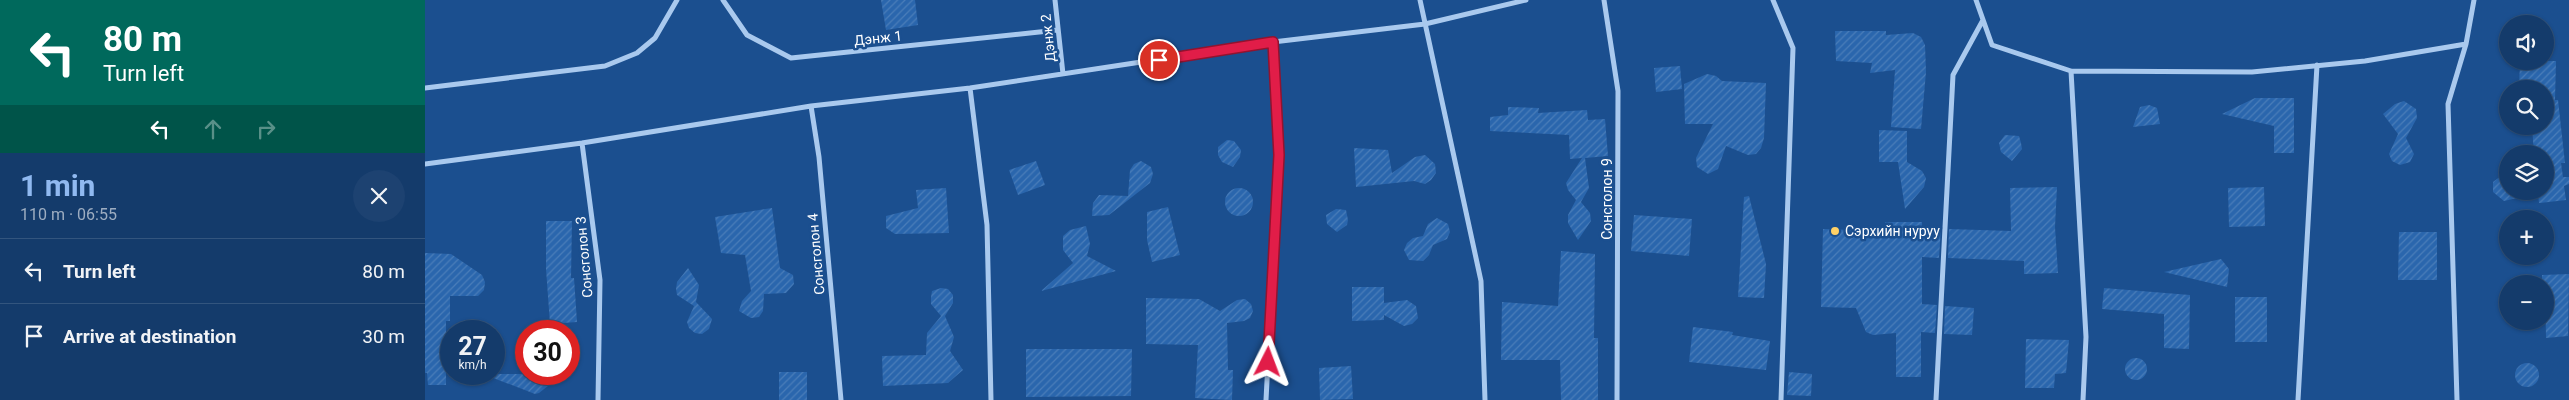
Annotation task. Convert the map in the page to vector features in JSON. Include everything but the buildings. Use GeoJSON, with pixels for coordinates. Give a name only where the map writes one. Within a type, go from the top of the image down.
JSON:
{"type":"FeatureCollection","features":[{"type":"Feature","properties":{"kind":"street"},"geometry":{"type":"LineString","coordinates":[[425,88],[605,66],[637,53],[655,38],[677,0]]}},
{"type":"Feature","properties":{"kind":"street","name":"Дэнж 1"},"geometry":{"type":"LineString","coordinates":[[723,0],[747,35],[791,58],[1059,30]]}},
{"type":"Feature","properties":{"kind":"street","name":"Дэнж 2"},"geometry":{"type":"LineString","coordinates":[[1055,0],[1063,74]]}},
{"type":"Feature","properties":{"kind":"street"},"geometry":{"type":"LineString","coordinates":[[1420,0],[1481,281],[1485,400]]}},
{"type":"Feature","properties":{"kind":"street"},"geometry":{"type":"LineString","coordinates":[[425,164],[582,143],[811,106],[970,88],[1273,42],[1425,24],[1526,0]]}},
{"type":"Feature","properties":{"kind":"street","name":"Сонсголон 9"},"geometry":{"type":"LineString","coordinates":[[1604,0],[1618,91],[1617,400]]}},
{"type":"Feature","properties":{"kind":"street"},"geometry":{"type":"LineString","coordinates":[[1773,0],[1793,48],[1781,400]]}},
{"type":"Feature","properties":{"kind":"street"},"geometry":{"type":"LineString","coordinates":[[1977,0],[1992,44],[2071,71],[2252,72],[2365,61],[2466,44]]}},
{"type":"Feature","properties":{"kind":"street"},"geometry":{"type":"LineString","coordinates":[[2457,400],[2448,104],[2466,44],[2474,0]]}},
{"type":"Feature","properties":{"kind":"street"},"geometry":{"type":"LineString","coordinates":[[1936,400],[1953,75],[1983,20]]}},
{"type":"Feature","properties":{"kind":"street"},"geometry":{"type":"LineString","coordinates":[[1266,400],[1279,155],[1273,42]]}},
{"type":"Feature","properties":{"kind":"street"},"geometry":{"type":"LineString","coordinates":[[2298,400],[2317,66]]}},
{"type":"Feature","properties":{"kind":"street"},"geometry":{"type":"LineString","coordinates":[[2071,71],[2085,337],[2083,400]]}},
{"type":"Feature","properties":{"kind":"street"},"geometry":{"type":"LineString","coordinates":[[970,88],[987,225],[991,400]]}},
{"type":"Feature","properties":{"kind":"street","name":"Сонсголон 4"},"geometry":{"type":"LineString","coordinates":[[811,106],[819,157],[841,400]]}},
{"type":"Feature","properties":{"kind":"street","name":"Сонсголон 3"},"geometry":{"type":"LineString","coordinates":[[582,143],[600,280],[597,400]]}},
{"type":"Feature","properties":{"kind":"place","name":"Сэрхийн нуруу"},"geometry":{"type":"Point","coordinates":[1835,231]}},
{"type":"Feature","properties":{"kind":"route"},"geometry":{"type":"LineString","coordinates":[[1159,60],[1273,42],[1279,155],[1268,362]]}}]}
